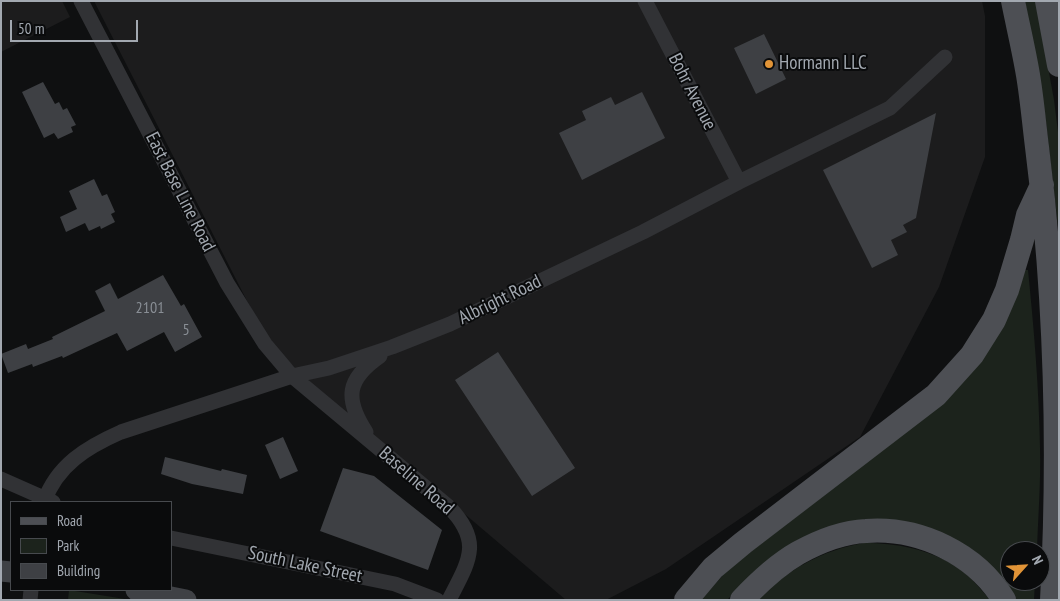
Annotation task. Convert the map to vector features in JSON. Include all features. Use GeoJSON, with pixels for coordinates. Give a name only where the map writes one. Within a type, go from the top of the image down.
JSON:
{"type":"FeatureCollection","features":[{"type":"Feature","properties":{"kind":"main road"},"geometry":{"type":"LineString","coordinates":[[1013,1],[1028,75],[1042,184],[1055,334],[1057,411],[1052,600]]}},
{"type":"Feature","properties":{"kind":"main road"},"geometry":{"type":"LineString","coordinates":[[1047,1],[1059,64]]}},
{"type":"Feature","properties":{"kind":"main road"},"geometry":{"type":"LineString","coordinates":[[686,600],[713,568],[743,543],[936,395],[972,355],[994,320],[1007,290],[1028,215],[1042,184]]}},
{"type":"Feature","properties":{"kind":"main road"},"geometry":{"type":"LineString","coordinates":[[742,600],[784,561],[798,553],[836,537],[866,531],[894,531],[942,545],[966,559],[984,575],[1004,600]]}},
{"type":"Feature","properties":{"kind":"main road"},"geometry":{"type":"LineString","coordinates":[[141,591],[186,600]]}},
{"type":"Feature","properties":{"kind":"street","name":"East Base Line Road"},"geometry":{"type":"LineString","coordinates":[[81,1],[228,283],[265,344],[292,376]]}},
{"type":"Feature","properties":{"kind":"street","name":"Bohr Avenue"},"geometry":{"type":"LineString","coordinates":[[645,1],[739,182]]}},
{"type":"Feature","properties":{"kind":"street","name":"Albright Road"},"geometry":{"type":"LineString","coordinates":[[47,501],[58,475],[69,462],[100,441],[121,432],[292,376],[329,368],[392,347],[450,324],[643,232],[739,182],[890,108],[945,58]]}},
{"type":"Feature","properties":{"kind":"street","name":"Baseline Road"},"geometry":{"type":"LineString","coordinates":[[374,444],[356,417],[352,401],[353,383],[366,366],[392,347]]}},
{"type":"Feature","properties":{"kind":"street","name":"Baseline Road"},"geometry":{"type":"LineString","coordinates":[[292,376],[448,507],[464,525],[470,546],[468,561],[449,600]]}},
{"type":"Feature","properties":{"kind":"street"},"geometry":{"type":"LineString","coordinates":[[1,479],[47,501]]}},
{"type":"Feature","properties":{"kind":"street","name":"South Lake Street"},"geometry":{"type":"LineString","coordinates":[[172,538],[395,584],[437,600]]}},
{"type":"Feature","properties":{"kind":"shaded area"},"geometry":{"type":"Polygon","coordinates":[[[1,1],[62,1],[70,17],[1,52],[1,1]]]}},
{"type":"Feature","properties":{"kind":"shaded area"},"geometry":{"type":"Polygon","coordinates":[[[94,1],[982,1],[985,16],[985,157],[939,287],[860,437],[666,569],[606,600],[566,600],[314,386],[268,342],[94,1]]]}},
{"type":"Feature","properties":{"kind":"green space"},"geometry":{"type":"Polygon","coordinates":[[[1025,1],[1036,1],[1054,100],[1059,140],[1059,235],[1046,122],[1025,1]]]}},
{"type":"Feature","properties":{"kind":"green space"},"geometry":{"type":"Polygon","coordinates":[[[1024,270],[1028,270],[1039,404],[1040,474],[1037,541],[1000,541],[1000,590],[894,522],[753,574],[727,600],[701,600],[724,574],[740,560],[893,442],[1024,270]]]}},
{"type":"Feature","properties":{"kind":"green space"},"geometry":{"type":"Polygon","coordinates":[[[864,543],[888,544],[924,551],[957,567],[990,600],[757,600],[780,579],[806,563],[834,551],[864,543]]]}},
{"type":"Feature","properties":{"kind":"green space"},"geometry":{"type":"Polygon","coordinates":[[[69,591],[75,591],[131,600],[68,600],[69,591]]]}},
{"type":"Feature","properties":{"kind":"green space"},"geometry":{"type":"Polygon","coordinates":[[[1001,591],[1034,591],[1034,600],[1015,600],[1001,591]]]}},
{"type":"Feature","properties":{"kind":"building"},"geometry":{"type":"Polygon","coordinates":[[[764,34],[786,79],[756,94],[734,48],[764,34]]]}},
{"type":"Feature","properties":{"kind":"building"},"geometry":{"type":"Polygon","coordinates":[[[43,82],[55,104],[59,102],[63,110],[67,108],[76,125],[71,127],[73,132],[58,139],[54,133],[44,138],[22,92],[43,82]]]}},
{"type":"Feature","properties":{"kind":"building"},"geometry":{"type":"Polygon","coordinates":[[[642,92],[665,138],[582,180],[559,133],[586,120],[582,111],[611,97],[615,105],[642,92]]]}},
{"type":"Feature","properties":{"kind":"building"},"geometry":{"type":"Polygon","coordinates":[[[936,113],[916,218],[903,225],[907,232],[891,240],[898,255],[872,268],[823,170],[936,113]]]}},
{"type":"Feature","properties":{"kind":"building"},"geometry":{"type":"Polygon","coordinates":[[[94,179],[102,196],[107,194],[115,212],[111,214],[115,222],[101,229],[100,226],[89,231],[85,223],[66,232],[60,217],[77,209],[69,191],[94,179]]]}},
{"type":"Feature","properties":{"kind":"building"},"geometry":{"type":"Polygon","coordinates":[[[163,275],[181,306],[184,304],[202,337],[175,352],[164,332],[127,351],[117,333],[63,358],[62,356],[33,367],[32,364],[8,373],[1,354],[26,344],[28,349],[53,339],[52,337],[105,311],[95,291],[110,283],[118,299],[163,275]]]}},
{"type":"Feature","properties":{"kind":"building"},"geometry":{"type":"Polygon","coordinates":[[[498,352],[575,468],[532,496],[455,380],[498,352]]]}},
{"type":"Feature","properties":{"kind":"building"},"geometry":{"type":"Polygon","coordinates":[[[283,437],[298,471],[280,479],[265,445],[283,437]]]}},
{"type":"Feature","properties":{"kind":"building"},"geometry":{"type":"Polygon","coordinates":[[[165,457],[221,471],[222,469],[247,475],[243,494],[192,484],[161,474],[165,457]]]}},
{"type":"Feature","properties":{"kind":"building"},"geometry":{"type":"Polygon","coordinates":[[[343,468],[374,476],[442,530],[428,570],[320,531],[343,468]]]}},
{"type":"Feature","properties":{"kind":"place","name":"Hormann LLC"},"geometry":{"type":"Point","coordinates":[769,64]}}]}
